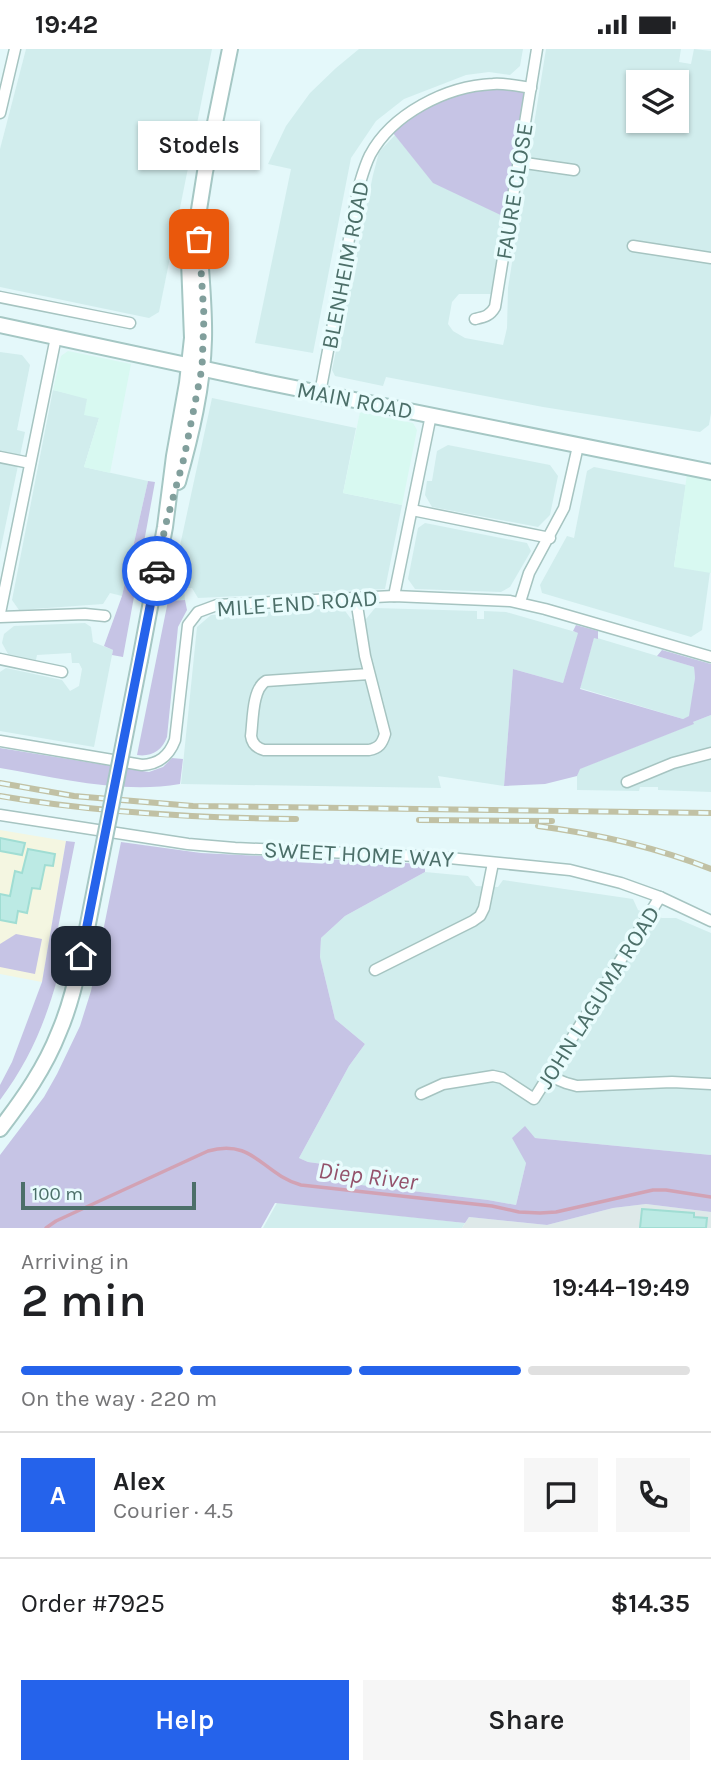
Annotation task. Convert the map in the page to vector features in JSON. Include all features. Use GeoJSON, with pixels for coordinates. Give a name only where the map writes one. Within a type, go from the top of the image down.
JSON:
{"type":"FeatureCollection","features":[{"type":"Feature","properties":{"kind":"street"},"geometry":{"type":"LineString","coordinates":[[0,113],[15,49]]}},
{"type":"Feature","properties":{"kind":"street"},"geometry":{"type":"LineString","coordinates":[[0,1129],[39,1074],[60,1031],[70,1003],[85,939],[165,527],[184,458],[204,316],[198,216],[230,49]]}},
{"type":"Feature","properties":{"kind":"street","name":"FAURE CLOSE"},"geometry":{"type":"LineString","coordinates":[[475,319],[486,317],[495,307],[537,49]]}},
{"type":"Feature","properties":{"kind":"street","name":"BLENHEIM ROAD"},"geometry":{"type":"LineString","coordinates":[[320,393],[359,186],[370,155],[379,141],[404,117],[447,94],[490,84],[531,87]]}},
{"type":"Feature","properties":{"kind":"street"},"geometry":{"type":"LineString","coordinates":[[518,162],[574,170]]}},
{"type":"Feature","properties":{"kind":"street"},"geometry":{"type":"LineString","coordinates":[[633,246],[711,258]]}},
{"type":"Feature","properties":{"kind":"street"},"geometry":{"type":"LineString","coordinates":[[0,297],[130,323]]}},
{"type":"Feature","properties":{"kind":"street","name":"MAIN ROAD"},"geometry":{"type":"LineString","coordinates":[[0,325],[711,472]]}},
{"type":"Feature","properties":{"kind":"street"},"geometry":{"type":"LineString","coordinates":[[56,337],[0,615],[105,616]]}},
{"type":"Feature","properties":{"kind":"street"},"geometry":{"type":"LineString","coordinates":[[394,596],[431,415]]}},
{"type":"Feature","properties":{"kind":"street"},"geometry":{"type":"LineString","coordinates":[[520,602],[529,573],[564,508],[578,446]]}},
{"type":"Feature","properties":{"kind":"street"},"geometry":{"type":"LineString","coordinates":[[0,457],[30,463]]}},
{"type":"Feature","properties":{"kind":"street"},"geometry":{"type":"LineString","coordinates":[[412,510],[550,538]]}},
{"type":"Feature","properties":{"kind":"street","name":"MILE END ROAD"},"geometry":{"type":"LineString","coordinates":[[0,741],[142,765],[159,762],[172,748],[175,740],[186,632],[192,618],[205,609],[218,605],[394,596],[520,602],[711,657]]}},
{"type":"Feature","properties":{"kind":"street"},"geometry":{"type":"LineString","coordinates":[[356,599],[365,656],[385,734],[382,743],[376,749],[369,750],[264,750],[252,741],[257,692],[262,683],[369,674]]}},
{"type":"Feature","properties":{"kind":"street"},"geometry":{"type":"LineString","coordinates":[[0,659],[62,672]]}},
{"type":"Feature","properties":{"kind":"street"},"geometry":{"type":"LineString","coordinates":[[627,782],[673,763],[711,753]]}},
{"type":"Feature","properties":{"kind":"street","name":"SWEET HOME WAY"},"geometry":{"type":"LineString","coordinates":[[0,815],[188,844],[439,857],[570,870],[611,879],[660,897],[711,921]]}},
{"type":"Feature","properties":{"kind":"street"},"geometry":{"type":"LineString","coordinates":[[375,970],[480,916],[493,863]]}},
{"type":"Feature","properties":{"kind":"street","name":"JOHN LAGUMA ROAD"},"geometry":{"type":"LineString","coordinates":[[421,1094],[443,1084],[493,1076],[502,1078],[534,1099],[660,897]]}},
{"type":"Feature","properties":{"kind":"street"},"geometry":{"type":"LineString","coordinates":[[550,1076],[577,1086],[672,1082],[711,1084]]}},
{"type":"Feature","properties":{"kind":"shaded area"},"geometry":{"type":"Polygon","coordinates":[[[26,49],[212,49],[159,312],[149,318],[0,287],[0,149],[26,49]]]}},
{"type":"Feature","properties":{"kind":"shaded area"},"geometry":{"type":"Polygon","coordinates":[[[359,49],[523,49],[520,66],[510,75],[489,72],[466,75],[404,99],[376,121],[351,158],[313,353],[255,343],[291,169],[268,164],[286,126],[310,93],[359,49]]]}},
{"type":"Feature","properties":{"kind":"shaded area"},"geometry":{"type":"Polygon","coordinates":[[[546,49],[681,49],[679,62],[691,64],[694,49],[711,51],[709,425],[700,432],[543,407],[386,377],[383,386],[335,376],[332,370],[373,175],[379,152],[395,135],[434,183],[504,216],[491,294],[459,294],[452,302],[448,324],[453,331],[465,338],[503,345],[507,328],[508,288],[546,49]]]}},
{"type":"Feature","properties":{"kind":"shaded area"},"geometry":{"type":"Polygon","coordinates":[[[531,88],[509,219],[433,183],[389,128],[404,117],[463,89],[531,88]]]}},
{"type":"Feature","properties":{"kind":"shaded area"},"geometry":{"type":"Polygon","coordinates":[[[68,351],[131,364],[110,473],[84,467],[99,418],[84,415],[87,399],[53,390],[61,356],[68,351]]]}},
{"type":"Feature","properties":{"kind":"shaded area"},"geometry":{"type":"Polygon","coordinates":[[[0,352],[22,355],[30,365],[17,430],[25,432],[0,552],[0,352]]]}},
{"type":"Feature","properties":{"kind":"shaded area"},"geometry":{"type":"Polygon","coordinates":[[[53,390],[88,398],[99,418],[84,467],[148,481],[122,596],[110,593],[103,604],[19,610],[12,600],[53,390]]]}},
{"type":"Feature","properties":{"kind":"shaded area"},"geometry":{"type":"Polygon","coordinates":[[[212,398],[356,428],[343,493],[402,505],[385,589],[198,598],[192,588],[187,588],[184,589],[185,600],[168,601],[212,398]]]}},
{"type":"Feature","properties":{"kind":"shaded area"},"geometry":{"type":"Polygon","coordinates":[[[360,412],[413,423],[417,430],[402,505],[343,493],[360,412]]]}},
{"type":"Feature","properties":{"kind":"shaded area"},"geometry":{"type":"Polygon","coordinates":[[[448,445],[550,465],[558,476],[550,515],[538,527],[432,507],[425,495],[427,481],[432,481],[437,451],[448,445]]]}},
{"type":"Feature","properties":{"kind":"shaded area"},"geometry":{"type":"Polygon","coordinates":[[[594,467],[686,485],[674,566],[710,572],[702,630],[691,637],[542,593],[540,585],[567,536],[574,538],[587,471],[594,467]]]}},
{"type":"Feature","properties":{"kind":"shaded area"},"geometry":{"type":"Polygon","coordinates":[[[688,467],[711,472],[711,573],[674,567],[688,467]]]}},
{"type":"Feature","properties":{"kind":"shaded area"},"geometry":{"type":"Polygon","coordinates":[[[148,481],[155,482],[123,657],[112,655],[113,650],[104,646],[122,596],[148,481]]]}},
{"type":"Feature","properties":{"kind":"shaded area"},"geometry":{"type":"Polygon","coordinates":[[[425,523],[527,543],[531,551],[510,587],[501,592],[415,589],[408,579],[418,528],[425,523]]]}},
{"type":"Feature","properties":{"kind":"shaded area"},"geometry":{"type":"Polygon","coordinates":[[[185,600],[187,610],[178,627],[167,737],[155,752],[137,755],[168,601],[185,600]]]}},
{"type":"Feature","properties":{"kind":"shaded area"},"geometry":{"type":"Polygon","coordinates":[[[343,608],[351,619],[366,619],[375,608],[477,611],[477,619],[484,619],[484,611],[506,612],[579,633],[563,683],[513,669],[504,786],[438,776],[441,788],[181,784],[197,627],[211,615],[343,608]]]}},
{"type":"Feature","properties":{"kind":"shaded area"},"geometry":{"type":"Polygon","coordinates":[[[85,623],[91,627],[93,642],[113,650],[94,747],[0,731],[0,672],[6,668],[62,680],[70,691],[79,686],[82,669],[79,663],[72,663],[71,653],[37,655],[36,660],[8,654],[2,643],[4,634],[14,626],[85,623]]]}},
{"type":"Feature","properties":{"kind":"shaded area"},"geometry":{"type":"Polygon","coordinates":[[[576,625],[598,631],[598,639],[594,638],[580,689],[683,719],[689,716],[695,678],[694,667],[657,656],[662,650],[711,664],[711,715],[580,769],[577,776],[545,784],[504,786],[513,669],[563,683],[578,633],[573,631],[576,625]]]}},
{"type":"Feature","properties":{"kind":"shaded area"},"geometry":{"type":"Polygon","coordinates":[[[594,637],[694,667],[690,716],[683,719],[580,688],[594,637]]]}},
{"type":"Feature","properties":{"kind":"shaded area"},"geometry":{"type":"Polygon","coordinates":[[[711,715],[711,792],[658,790],[658,787],[640,787],[639,791],[577,790],[579,769],[711,715]]]}},
{"type":"Feature","properties":{"kind":"shaded area"},"geometry":{"type":"Polygon","coordinates":[[[0,748],[149,772],[163,767],[172,758],[183,759],[180,784],[158,787],[113,786],[0,768],[0,748]]]}},
{"type":"Feature","properties":{"kind":"shaded area"},"geometry":{"type":"Polygon","coordinates":[[[0,830],[66,841],[42,982],[0,974],[0,830]]]}},
{"type":"Feature","properties":{"kind":"shaded area"},"geometry":{"type":"Polygon","coordinates":[[[66,841],[75,842],[57,933],[68,936],[63,958],[51,1001],[35,1041],[14,1081],[0,1100],[0,1085],[12,1062],[42,982],[66,841]]]}},
{"type":"Feature","properties":{"kind":"shaded area"},"geometry":{"type":"Polygon","coordinates":[[[121,842],[201,853],[425,864],[425,872],[345,916],[321,938],[320,957],[335,1019],[365,1044],[349,1066],[299,1158],[308,1162],[345,1167],[344,1183],[516,1205],[526,1163],[512,1138],[525,1126],[535,1138],[711,1155],[711,1212],[646,1204],[613,1208],[547,1225],[469,1217],[465,1223],[275,1203],[261,1228],[0,1228],[0,1155],[44,1097],[80,1026],[91,991],[121,842]]]}},
{"type":"Feature","properties":{"kind":"shaded area"},"geometry":{"type":"Polygon","coordinates":[[[425,872],[468,876],[476,886],[498,887],[503,880],[633,899],[638,910],[662,918],[676,918],[711,933],[711,1155],[535,1138],[516,1205],[343,1183],[345,1167],[308,1162],[299,1158],[349,1066],[365,1044],[335,1019],[320,957],[321,938],[345,916],[425,872]]]}},
{"type":"Feature","properties":{"kind":"shaded area"},"geometry":{"type":"Polygon","coordinates":[[[16,934],[42,939],[35,974],[0,967],[0,944],[16,934]]]}},
{"type":"Feature","properties":{"kind":"shaded area"},"geometry":{"type":"Polygon","coordinates":[[[277,1203],[465,1223],[462,1228],[263,1228],[277,1203]]]}},
{"type":"Feature","properties":{"kind":"shaded area"},"geometry":{"type":"Polygon","coordinates":[[[646,1204],[711,1212],[711,1228],[462,1228],[469,1217],[547,1225],[613,1208],[646,1204]]]}},
{"type":"Feature","properties":{"kind":"building"},"geometry":{"type":"Polygon","coordinates":[[[0,838],[25,843],[22,855],[0,851],[0,838]]]}},
{"type":"Feature","properties":{"kind":"building"},"geometry":{"type":"Polygon","coordinates":[[[28,849],[55,854],[53,866],[45,865],[40,889],[32,888],[27,913],[18,911],[16,923],[0,920],[0,894],[10,896],[15,871],[22,873],[28,849]]]}},
{"type":"Feature","properties":{"kind":"building"},"geometry":{"type":"Polygon","coordinates":[[[642,1209],[694,1213],[694,1217],[707,1218],[706,1228],[640,1228],[642,1209]]]}},
{"type":"Feature","properties":{"kind":"waterway","name":"Diep River"},"geometry":{"type":"LineString","coordinates":[[46,1228],[208,1151],[224,1148],[247,1153],[276,1173],[301,1185],[492,1206],[519,1212],[556,1212],[653,1190],[711,1197]]}},
{"type":"Feature","properties":{"kind":"railway"},"geometry":{"type":"LineString","coordinates":[[0,783],[74,796],[193,806],[711,813]]}},
{"type":"Feature","properties":{"kind":"railway"},"geometry":{"type":"LineString","coordinates":[[0,796],[74,807],[148,813],[296,819]]}},
{"type":"Feature","properties":{"kind":"railway"},"geometry":{"type":"LineString","coordinates":[[419,820],[552,821]]}},
{"type":"Feature","properties":{"kind":"railway"},"geometry":{"type":"LineString","coordinates":[[538,826],[626,842],[711,869]]}},
{"type":"Feature","properties":{"kind":"way so far"},"geometry":{"type":"LineString","coordinates":[[157,571],[165,527],[200,385],[204,316],[199,239]]}},
{"type":"Feature","properties":{"kind":"place","name":"Stodels"},"geometry":{"type":"Point","coordinates":[199,239]}},
{"type":"Feature","properties":{"kind":"route"},"geometry":{"type":"LineString","coordinates":[[81,956],[157,571]]}}]}
